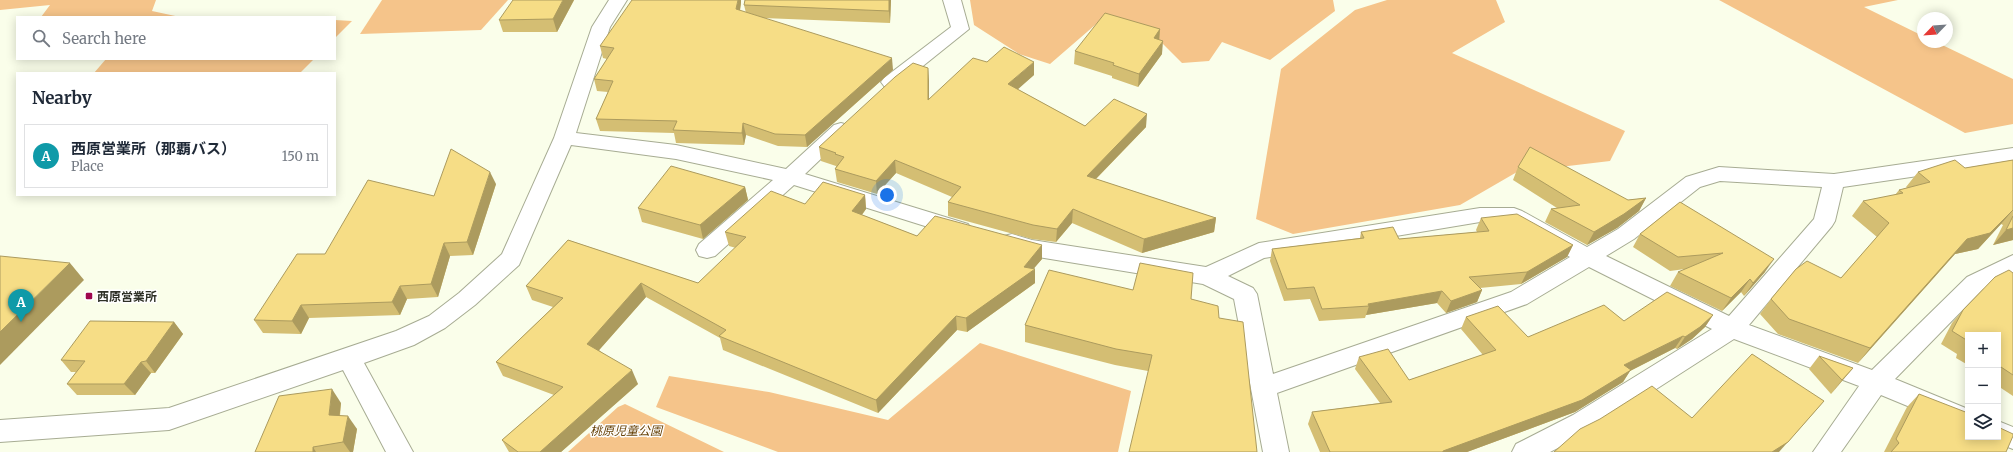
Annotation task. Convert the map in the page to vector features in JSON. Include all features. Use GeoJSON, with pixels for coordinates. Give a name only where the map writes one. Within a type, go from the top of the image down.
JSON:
{"type":"FeatureCollection","features":[{"type":"Feature","properties":{"kind":"street"},"geometry":{"type":"LineString","coordinates":[[0,431],[169,419],[405,338],[437,322],[467,299],[511,259],[564,138],[601,27],[618,0]]}},
{"type":"Feature","properties":{"kind":"street"},"geometry":{"type":"LineString","coordinates":[[877,95],[960,29],[952,0]]}},
{"type":"Feature","properties":{"kind":"street"},"geometry":{"type":"LineString","coordinates":[[707,250],[790,177],[854,117]]}},
{"type":"Feature","properties":{"kind":"street"},"geometry":{"type":"LineString","coordinates":[[564,138],[676,152],[790,177],[1032,248],[1208,276],[1245,294],[1276,452]]}},
{"type":"Feature","properties":{"kind":"street"},"geometry":{"type":"LineString","coordinates":[[1263,388],[1519,298],[1626,234],[1693,182],[1719,174],[1834,181],[2013,155]]}},
{"type":"Feature","properties":{"kind":"street"},"geometry":{"type":"LineString","coordinates":[[1525,452],[1582,423],[1732,328],[1824,221],[1834,181]]}},
{"type":"Feature","properties":{"kind":"street"},"geometry":{"type":"LineString","coordinates":[[1208,276],[1259,251],[1480,215],[1514,216],[1588,257],[1732,328],[1876,382],[1965,419]]}},
{"type":"Feature","properties":{"kind":"street"},"geometry":{"type":"LineString","coordinates":[[1826,452],[1876,382],[1975,283],[2013,263]]}},
{"type":"Feature","properties":{"kind":"street"},"geometry":{"type":"LineString","coordinates":[[349,358],[400,452]]}},
{"type":"Feature","properties":{"kind":"street"},"geometry":{"type":"LineString","coordinates":[[2001,433],[2013,438]]}},
{"type":"Feature","properties":{"kind":"green space"},"geometry":{"type":"Polygon","coordinates":[[[0,0],[156,0],[152,11],[175,16],[42,16],[50,5],[0,10],[0,0]]]}},
{"type":"Feature","properties":{"kind":"green space"},"geometry":{"type":"Polygon","coordinates":[[[382,0],[508,0],[481,30],[360,34],[382,0]]]}},
{"type":"Feature","properties":{"kind":"green space"},"geometry":{"type":"Polygon","coordinates":[[[970,0],[1333,0],[1335,11],[1270,60],[1222,42],[1209,61],[1182,63],[1147,28],[1102,19],[1050,64],[1019,54],[974,25],[970,0]]]}},
{"type":"Feature","properties":{"kind":"green space"},"geometry":{"type":"Polygon","coordinates":[[[1387,0],[1496,0],[1505,22],[1452,53],[1625,131],[1610,161],[1517,172],[1460,205],[1293,234],[1256,219],[1281,69],[1355,10],[1387,0]]]}},
{"type":"Feature","properties":{"kind":"green space"},"geometry":{"type":"Polygon","coordinates":[[[1719,0],[1898,0],[1864,7],[1917,33],[1917,48],[1948,48],[2013,79],[2013,124],[1965,133],[1719,0]]]}},
{"type":"Feature","properties":{"kind":"green space"},"geometry":{"type":"Polygon","coordinates":[[[336,20],[352,21],[336,37],[336,20]]]}},
{"type":"Feature","properties":{"kind":"green space"},"geometry":{"type":"Polygon","coordinates":[[[105,60],[313,60],[301,72],[95,72],[105,60]]]}},
{"type":"Feature","properties":{"kind":"green space"},"geometry":{"type":"Polygon","coordinates":[[[980,343],[1131,391],[1118,452],[778,452],[656,407],[669,376],[769,392],[888,420],[980,343]]]}},
{"type":"Feature","properties":{"kind":"green space","name":"桃原児童公園"},"geometry":{"type":"Polygon","coordinates":[[[625,404],[724,452],[568,452],[618,407],[625,404]]]}},
{"type":"Feature","properties":{"kind":"building"},"geometry":{"type":"Polygon","coordinates":[[[513,0],[563,0],[553,19],[499,20],[513,0]]]}},
{"type":"Feature","properties":{"kind":"building"},"geometry":{"type":"Polygon","coordinates":[[[632,0],[738,0],[736,9],[892,58],[805,135],[775,134],[743,123],[742,133],[673,130],[677,121],[596,119],[613,81],[594,79],[614,48],[600,46],[632,0]]]}},
{"type":"Feature","properties":{"kind":"building"},"geometry":{"type":"Polygon","coordinates":[[[745,0],[889,0],[889,11],[744,5],[745,0]]]}},
{"type":"Feature","properties":{"kind":"building"},"geometry":{"type":"Polygon","coordinates":[[[1105,13],[1160,29],[1154,38],[1163,41],[1139,74],[1113,65],[1114,63],[1075,51],[1105,13]]]}},
{"type":"Feature","properties":{"kind":"building"},"geometry":{"type":"Polygon","coordinates":[[[1004,47],[1034,62],[1008,84],[1085,126],[1114,99],[1147,114],[1087,176],[1216,218],[1144,239],[1073,209],[1057,229],[1033,225],[948,202],[961,187],[895,160],[876,181],[835,169],[844,157],[819,147],[895,77],[913,63],[928,68],[928,100],[973,58],[987,62],[1004,47]]]}},
{"type":"Feature","properties":{"kind":"building"},"geometry":{"type":"Polygon","coordinates":[[[1530,147],[1628,200],[1646,198],[1624,214],[1594,232],[1551,209],[1580,205],[1518,167],[1530,147]]]}},
{"type":"Feature","properties":{"kind":"building"},"geometry":{"type":"Polygon","coordinates":[[[451,149],[490,172],[467,242],[444,243],[431,284],[400,286],[392,302],[301,305],[292,321],[254,320],[297,254],[325,254],[368,180],[434,196],[451,149]]]}},
{"type":"Feature","properties":{"kind":"building"},"geometry":{"type":"Polygon","coordinates":[[[1955,160],[1965,168],[2013,160],[2013,210],[1990,233],[1967,239],[1870,348],[1789,319],[1771,299],[1796,269],[1807,261],[1841,278],[1889,223],[1863,201],[1903,193],[1899,190],[1930,182],[1918,172],[1955,160]]]}},
{"type":"Feature","properties":{"kind":"building"},"geometry":{"type":"Polygon","coordinates":[[[671,166],[745,187],[700,225],[638,208],[671,166]]]}},
{"type":"Feature","properties":{"kind":"building"},"geometry":{"type":"Polygon","coordinates":[[[823,182],[865,195],[852,211],[917,236],[935,216],[1042,245],[1024,267],[1035,269],[966,318],[956,316],[876,400],[719,336],[726,330],[641,283],[587,344],[632,370],[540,452],[518,452],[502,440],[563,387],[496,362],[563,298],[526,286],[568,240],[698,283],[746,237],[725,232],[771,191],[805,204],[823,182]]]}},
{"type":"Feature","properties":{"kind":"building"},"geometry":{"type":"Polygon","coordinates":[[[1680,202],[1774,259],[1753,283],[1750,279],[1731,298],[1678,272],[1723,253],[1678,257],[1640,234],[1680,202]]]}},
{"type":"Feature","properties":{"kind":"building"},"geometry":{"type":"Polygon","coordinates":[[[1517,214],[1573,245],[1527,272],[1469,277],[1482,290],[1451,301],[1442,291],[1368,304],[1369,306],[1322,309],[1314,287],[1287,289],[1272,249],[1364,238],[1361,232],[1393,227],[1399,239],[1489,231],[1481,218],[1517,214]]]}},
{"type":"Feature","properties":{"kind":"building"},"geometry":{"type":"Polygon","coordinates":[[[2013,216],[2013,228],[2006,230],[2013,216]]]}},
{"type":"Feature","properties":{"kind":"building"},"geometry":{"type":"Polygon","coordinates":[[[0,256],[70,263],[0,332],[0,256]]]}},
{"type":"Feature","properties":{"kind":"building"},"geometry":{"type":"Polygon","coordinates":[[[1140,263],[1193,273],[1191,299],[1218,306],[1219,318],[1243,322],[1257,452],[1129,452],[1152,355],[1116,349],[1025,325],[1049,270],[1133,290],[1140,263]]]}},
{"type":"Feature","properties":{"kind":"building"},"geometry":{"type":"Polygon","coordinates":[[[2009,270],[2013,273],[2013,375],[2001,367],[2001,332],[1965,332],[1965,339],[1952,331],[1963,310],[1995,277],[2009,270]]]}},
{"type":"Feature","properties":{"kind":"building"},"geometry":{"type":"Polygon","coordinates":[[[1667,292],[1713,315],[1700,327],[1685,337],[1683,336],[1624,365],[1631,370],[1582,400],[1443,452],[1330,452],[1312,412],[1392,402],[1359,357],[1388,349],[1409,380],[1496,350],[1466,317],[1498,306],[1528,337],[1604,305],[1624,321],[1667,292]]]}},
{"type":"Feature","properties":{"kind":"building"},"geometry":{"type":"Polygon","coordinates":[[[90,321],[174,322],[146,361],[141,362],[124,384],[67,384],[85,361],[61,360],[90,321]]]}},
{"type":"Feature","properties":{"kind":"building"},"geometry":{"type":"Polygon","coordinates":[[[1752,354],[1824,401],[1788,442],[1772,452],[1554,452],[1580,429],[1600,419],[1652,386],[1692,418],[1752,354]]]}},
{"type":"Feature","properties":{"kind":"building"},"geometry":{"type":"Polygon","coordinates":[[[1819,356],[1853,368],[1842,380],[1819,356]]]}},
{"type":"Feature","properties":{"kind":"building"},"geometry":{"type":"Polygon","coordinates":[[[332,389],[329,415],[348,416],[343,442],[313,447],[313,452],[255,452],[279,396],[332,389]]]}},
{"type":"Feature","properties":{"kind":"building"},"geometry":{"type":"Polygon","coordinates":[[[1919,394],[1965,412],[1965,440],[2001,440],[2001,428],[2013,434],[2006,452],[1891,452],[1899,443],[1896,439],[1919,394]]]}},
{"type":"Feature","properties":{"kind":"place","name":"西原営業所"},"geometry":{"type":"Point","coordinates":[89,296]}},
{"type":"Feature","properties":{"kind":"place","name":"西原営業所（那覇バス）"},"geometry":{"type":"Point","coordinates":[21,322]}}]}
